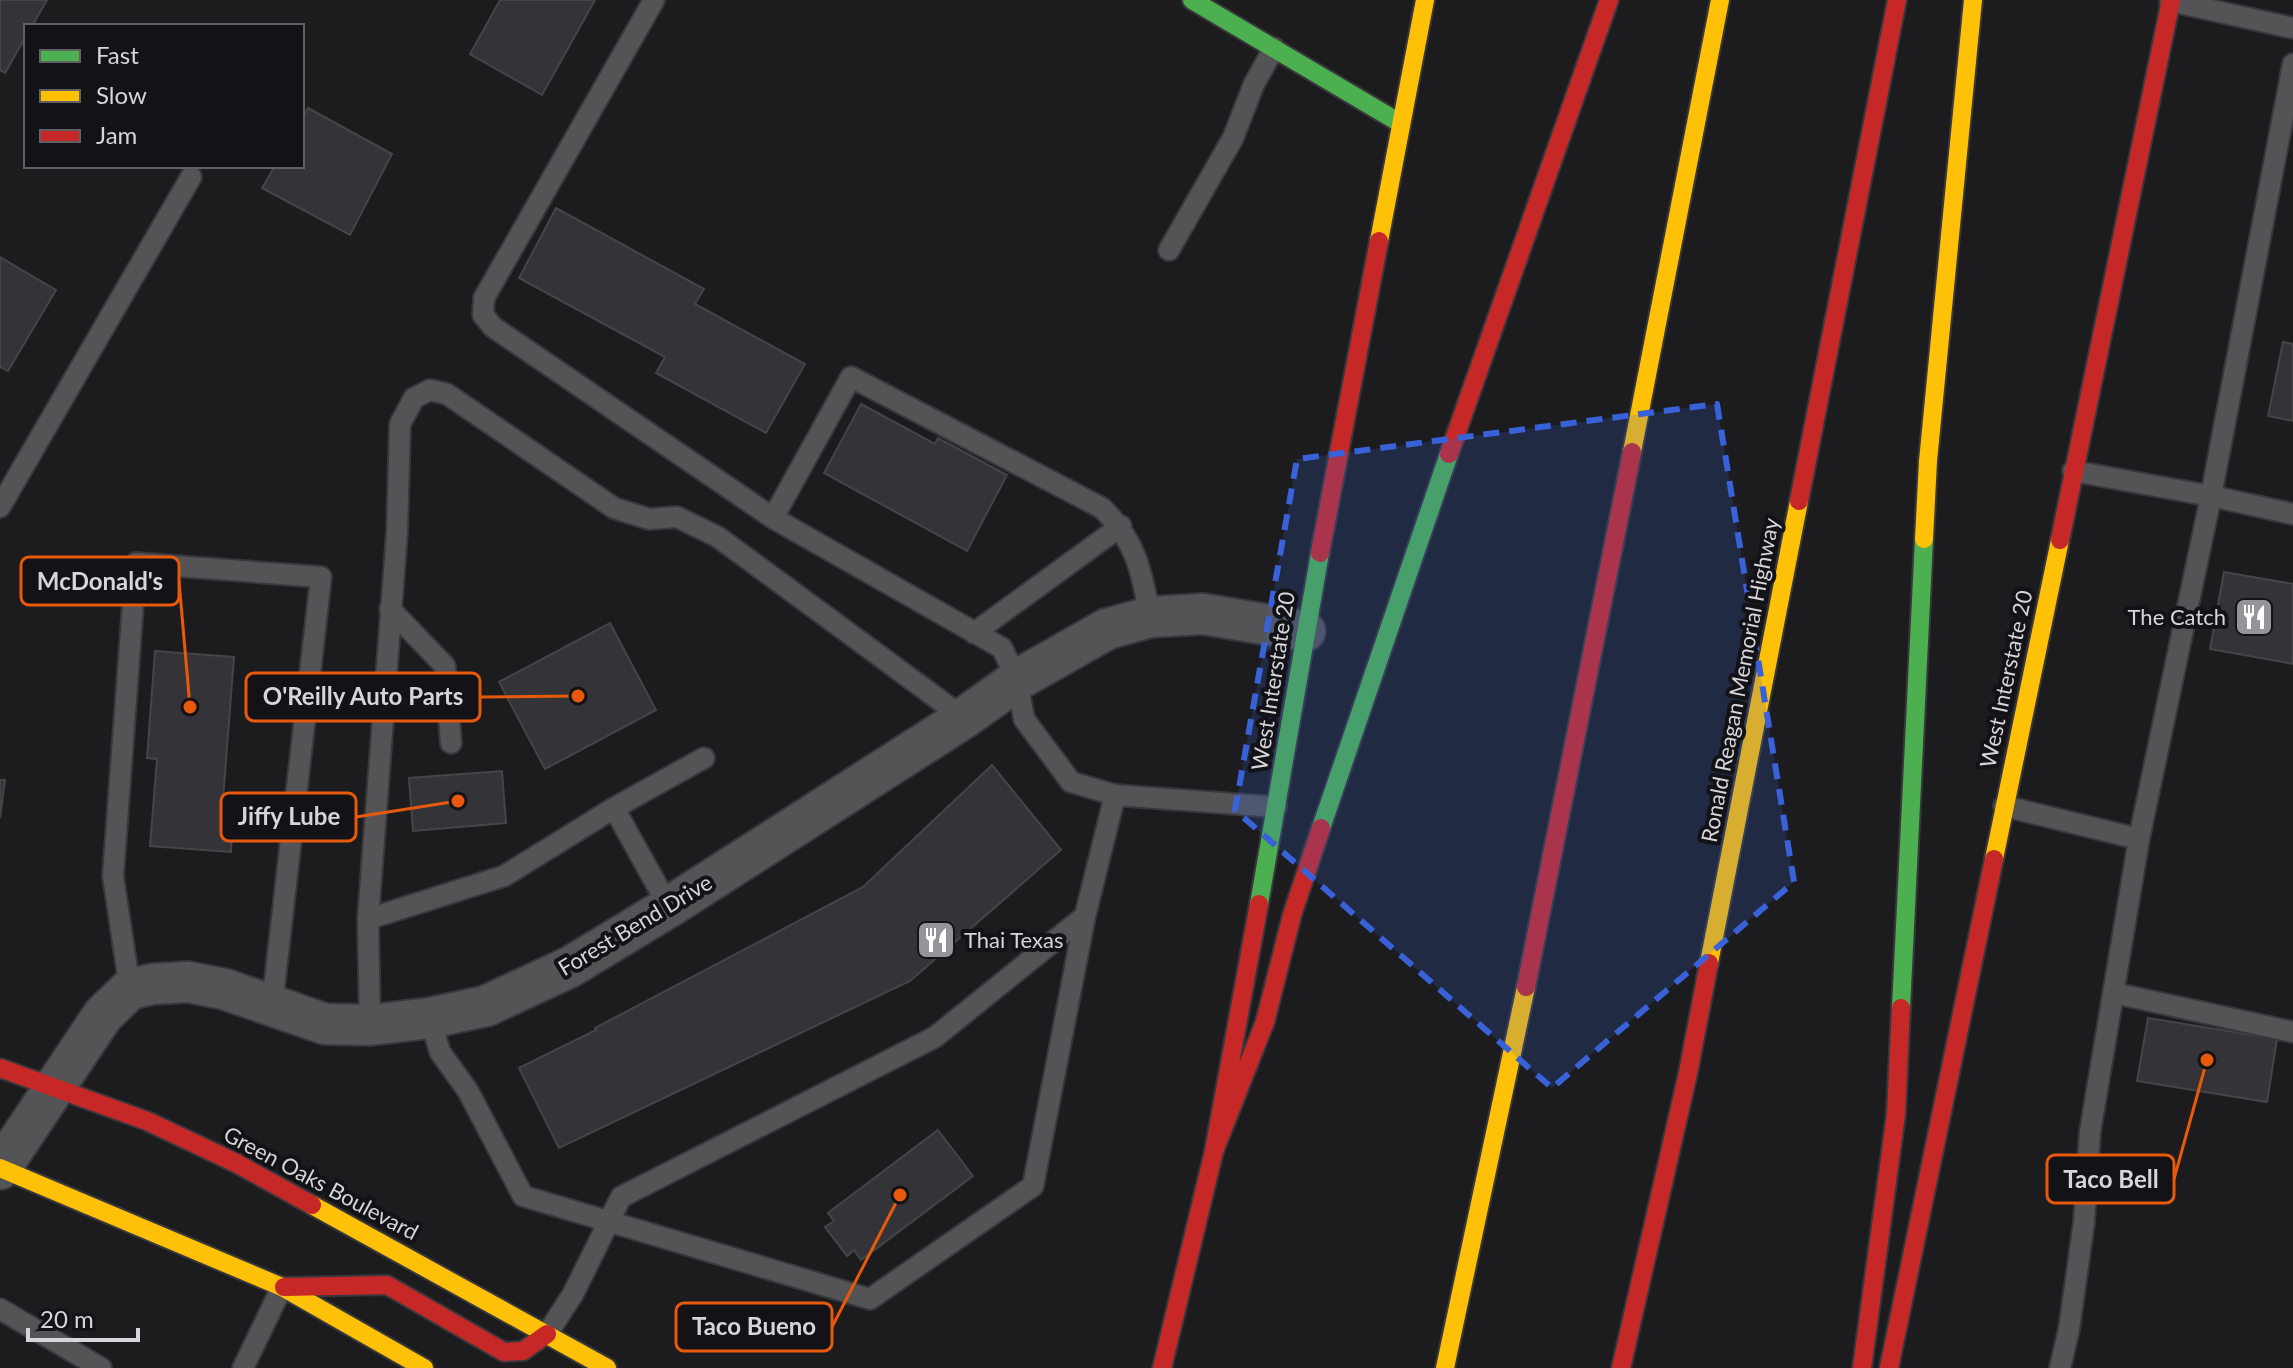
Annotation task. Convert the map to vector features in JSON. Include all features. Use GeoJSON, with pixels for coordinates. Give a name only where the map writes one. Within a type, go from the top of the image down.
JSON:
{"type":"FeatureCollection","features":[{"type":"Feature","properties":{"kind":"main road"},"geometry":{"type":"LineString","coordinates":[[1192,0],[1400,123]]}},
{"type":"Feature","properties":{"kind":"main road","name":"West Interstate 20"},"geometry":{"type":"LineString","coordinates":[[1162,1368],[1214,1151],[1305,631],[1425,0]]}},
{"type":"Feature","properties":{"kind":"main road"},"geometry":{"type":"LineString","coordinates":[[1214,1151],[1265,1022],[1292,915],[1388,626],[1609,0]]}},
{"type":"Feature","properties":{"kind":"main road"},"geometry":{"type":"LineString","coordinates":[[1445,1368],[1493,1154],[1562,815],[1720,0]]}},
{"type":"Feature","properties":{"kind":"main road","name":"Ronald Reagan Memorial Highway"},"geometry":{"type":"LineString","coordinates":[[1621,1368],[1688,1073],[1897,0]]}},
{"type":"Feature","properties":{"kind":"main road"},"geometry":{"type":"LineString","coordinates":[[1862,1368],[1896,1114],[1928,461],[1973,0]]}},
{"type":"Feature","properties":{"kind":"main road","name":"West Interstate 20"},"geometry":{"type":"LineString","coordinates":[[1889,1368],[2170,1]]}},
{"type":"Feature","properties":{"kind":"main road","name":"Green Oaks Boulevard"},"geometry":{"type":"LineString","coordinates":[[0,1068],[147,1121],[236,1163],[607,1368]]}},
{"type":"Feature","properties":{"kind":"main road"},"geometry":{"type":"LineString","coordinates":[[0,1168],[282,1287],[424,1368]]}},
{"type":"Feature","properties":{"kind":"main road"},"geometry":{"type":"LineString","coordinates":[[1187,1338],[1188,1264]]}},
{"type":"Feature","properties":{"kind":"main road"},"geometry":{"type":"LineString","coordinates":[[1149,1342],[1188,1264]]}},
{"type":"Feature","properties":{"kind":"main road"},"geometry":{"type":"LineString","coordinates":[[282,1287],[387,1285],[504,1352],[523,1351],[547,1334]]}},
{"type":"Feature","properties":{"kind":"street","name":"Forest Bend Drive"},"geometry":{"type":"LineString","coordinates":[[130,989],[188,982],[224,989],[325,1024],[370,1025],[430,1018],[486,1006],[570,967],[669,907],[964,718],[1017,680],[1107,629],[1150,617],[1203,614],[1305,631]]}},
{"type":"Feature","properties":{"kind":"street"},"geometry":{"type":"LineString","coordinates":[[0,1168],[103,1015],[130,989]]}},
{"type":"Feature","properties":{"kind":"lane"},"geometry":{"type":"LineString","coordinates":[[654,0],[484,298],[483,315],[493,327],[773,518],[1002,648],[1017,680],[1024,719],[1071,782],[1115,795],[1276,807]]}},
{"type":"Feature","properties":{"kind":"lane"},"geometry":{"type":"LineString","coordinates":[[2170,1],[2293,28]]}},
{"type":"Feature","properties":{"kind":"lane"},"geometry":{"type":"LineString","coordinates":[[1169,250],[1233,138],[1254,84],[1274,48]]}},
{"type":"Feature","properties":{"kind":"lane"},"geometry":{"type":"LineString","coordinates":[[2060,1368],[2069,1329],[2084,1222],[2090,1132],[2139,839],[2211,496],[2293,64]]}},
{"type":"Feature","properties":{"kind":"lane"},"geometry":{"type":"LineString","coordinates":[[0,507],[191,177]]}},
{"type":"Feature","properties":{"kind":"lane"},"geometry":{"type":"LineString","coordinates":[[773,518],[851,377],[1102,508],[1121,526],[1144,581],[1150,617]]}},
{"type":"Feature","properties":{"kind":"lane"},"geometry":{"type":"LineString","coordinates":[[370,1025],[368,919],[397,532],[400,424],[414,398],[430,390],[447,394],[614,508],[649,519],[677,517],[718,537],[964,718]]}},
{"type":"Feature","properties":{"kind":"lane"},"geometry":{"type":"LineString","coordinates":[[2073,471],[2293,514]]}},
{"type":"Feature","properties":{"kind":"lane"},"geometry":{"type":"LineString","coordinates":[[974,633],[1121,526]]}},
{"type":"Feature","properties":{"kind":"lane"},"geometry":{"type":"LineString","coordinates":[[130,989],[113,876],[136,563],[321,577],[272,1006]]}},
{"type":"Feature","properties":{"kind":"lane"},"geometry":{"type":"LineString","coordinates":[[390,609],[445,666],[451,743]]}},
{"type":"Feature","properties":{"kind":"lane"},"geometry":{"type":"LineString","coordinates":[[368,919],[504,876],[614,808],[704,758]]}},
{"type":"Feature","properties":{"kind":"lane"},"geometry":{"type":"LineString","coordinates":[[430,1018],[440,1052],[468,1091],[523,1196],[870,1299],[1033,1186],[1085,916],[1115,795]]}},
{"type":"Feature","properties":{"kind":"lane"},"geometry":{"type":"LineString","coordinates":[[2004,806],[2139,839]]}},
{"type":"Feature","properties":{"kind":"lane"},"geometry":{"type":"LineString","coordinates":[[614,808],[669,907]]}},
{"type":"Feature","properties":{"kind":"lane"},"geometry":{"type":"LineString","coordinates":[[547,1334],[573,1294],[621,1197],[935,1037],[1085,916]]}},
{"type":"Feature","properties":{"kind":"lane"},"geometry":{"type":"LineString","coordinates":[[2114,993],[2293,1032]]}},
{"type":"Feature","properties":{"kind":"lane"},"geometry":{"type":"LineString","coordinates":[[243,1368],[282,1287]]}},
{"type":"Feature","properties":{"kind":"lane"},"geometry":{"type":"LineString","coordinates":[[1,1313],[101,1368]]}},
{"type":"Feature","properties":{"kind":"highlighted area"},"geometry":{"type":"Polygon","coordinates":[[[1717,404],[1794,882],[1552,1088],[1235,810],[1297,459],[1717,404]]]}},
{"type":"Feature","properties":{"kind":"building"},"geometry":{"type":"Polygon","coordinates":[[[0,0],[47,0],[33,24],[24,24],[24,40],[5,73],[0,70],[0,0]]]}},
{"type":"Feature","properties":{"kind":"building"},"geometry":{"type":"Polygon","coordinates":[[[500,0],[595,0],[542,95],[470,54],[500,0]]]}},
{"type":"Feature","properties":{"kind":"building"},"geometry":{"type":"Polygon","coordinates":[[[308,108],[392,154],[350,235],[262,188],[274,168],[304,168],[304,115],[308,108]]]}},
{"type":"Feature","properties":{"kind":"building"},"geometry":{"type":"Polygon","coordinates":[[[556,208],[704,289],[695,304],[805,364],[766,433],[656,373],[665,357],[519,278],[556,208]]]}},
{"type":"Feature","properties":{"kind":"building"},"geometry":{"type":"Polygon","coordinates":[[[0,257],[56,290],[8,371],[0,367],[0,257]]]}},
{"type":"Feature","properties":{"kind":"building"},"geometry":{"type":"Polygon","coordinates":[[[2283,342],[2293,344],[2293,421],[2268,416],[2283,342]]]}},
{"type":"Feature","properties":{"kind":"building"},"geometry":{"type":"Polygon","coordinates":[[[861,404],[935,444],[938,438],[1007,475],[967,551],[824,473],[861,404]]]}},
{"type":"Feature","properties":{"kind":"building","name":"The Catch"},"geometry":{"type":"Polygon","coordinates":[[[2224,572],[2293,584],[2293,664],[2210,649],[2224,572]]]}},
{"type":"Feature","properties":{"kind":"building"},"geometry":{"type":"Polygon","coordinates":[[[610,623],[656,710],[545,769],[499,682],[610,623]]]}},
{"type":"Feature","properties":{"kind":"building"},"geometry":{"type":"Polygon","coordinates":[[[155,651],[234,657],[222,812],[233,812],[231,852],[150,846],[157,759],[147,758],[155,651]]]}},
{"type":"Feature","properties":{"kind":"building"},"geometry":{"type":"Polygon","coordinates":[[[992,765],[1061,850],[910,981],[559,1148],[519,1068],[863,887],[992,765]]]}},
{"type":"Feature","properties":{"kind":"building"},"geometry":{"type":"Polygon","coordinates":[[[502,771],[506,823],[413,831],[409,778],[502,771]]]}},
{"type":"Feature","properties":{"kind":"building"},"geometry":{"type":"Polygon","coordinates":[[[0,780],[5,780],[0,818],[0,780]]]}},
{"type":"Feature","properties":{"kind":"building"},"geometry":{"type":"Polygon","coordinates":[[[2148,1018],[2277,1039],[2267,1102],[2137,1081],[2148,1018]]]}},
{"type":"Feature","properties":{"kind":"building"},"geometry":{"type":"Polygon","coordinates":[[[938,1130],[973,1176],[861,1260],[854,1250],[847,1256],[825,1227],[834,1221],[828,1213],[938,1130]]]}},
{"type":"Feature","properties":{"kind":"traffic: fast"},"geometry":{"type":"LineString","coordinates":[[1192,0],[1400,123]]}},
{"type":"Feature","properties":{"kind":"traffic: fast"},"geometry":{"type":"LineString","coordinates":[[1321,828],[1449,454]]}},
{"type":"Feature","properties":{"kind":"traffic: fast"},"geometry":{"type":"LineString","coordinates":[[1901,1008],[1924,539]]}},
{"type":"Feature","properties":{"kind":"traffic: fast"},"geometry":{"type":"LineString","coordinates":[[1259,904],[1320,553]]}},
{"type":"Feature","properties":{"kind":"traffic: slow"},"geometry":{"type":"LineString","coordinates":[[1379,241],[1425,0]]}},
{"type":"Feature","properties":{"kind":"traffic: slow"},"geometry":{"type":"LineString","coordinates":[[1632,452],[1720,0]]}},
{"type":"Feature","properties":{"kind":"traffic: slow"},"geometry":{"type":"LineString","coordinates":[[1924,539],[1928,461],[1973,0]]}},
{"type":"Feature","properties":{"kind":"traffic: slow"},"geometry":{"type":"LineString","coordinates":[[1709,963],[1799,501]]}},
{"type":"Feature","properties":{"kind":"traffic: slow"},"geometry":{"type":"LineString","coordinates":[[1994,859],[2060,540]]}},
{"type":"Feature","properties":{"kind":"traffic: slow"},"geometry":{"type":"LineString","coordinates":[[1445,1368],[1526,987]]}},
{"type":"Feature","properties":{"kind":"traffic: slow"},"geometry":{"type":"LineString","coordinates":[[0,1168],[282,1287],[424,1368]]}},
{"type":"Feature","properties":{"kind":"traffic: slow"},"geometry":{"type":"LineString","coordinates":[[312,1205],[607,1368]]}},
{"type":"Feature","properties":{"kind":"traffic: jam"},"geometry":{"type":"LineString","coordinates":[[1449,454],[1609,0]]}},
{"type":"Feature","properties":{"kind":"traffic: jam"},"geometry":{"type":"LineString","coordinates":[[1799,501],[1897,0]]}},
{"type":"Feature","properties":{"kind":"traffic: jam"},"geometry":{"type":"LineString","coordinates":[[2060,540],[2171,0]]}},
{"type":"Feature","properties":{"kind":"traffic: jam"},"geometry":{"type":"LineString","coordinates":[[1320,553],[1379,241]]}},
{"type":"Feature","properties":{"kind":"traffic: jam"},"geometry":{"type":"LineString","coordinates":[[1526,987],[1632,452]]}},
{"type":"Feature","properties":{"kind":"traffic: jam"},"geometry":{"type":"LineString","coordinates":[[1214,1151],[1265,1022],[1292,915],[1321,828]]}},
{"type":"Feature","properties":{"kind":"traffic: jam"},"geometry":{"type":"LineString","coordinates":[[1889,1368],[1994,859]]}},
{"type":"Feature","properties":{"kind":"traffic: jam"},"geometry":{"type":"LineString","coordinates":[[1162,1368],[1214,1151],[1259,904]]}},
{"type":"Feature","properties":{"kind":"traffic: jam"},"geometry":{"type":"LineString","coordinates":[[1621,1368],[1688,1073],[1709,963]]}},
{"type":"Feature","properties":{"kind":"traffic: jam"},"geometry":{"type":"LineString","coordinates":[[1862,1368],[1896,1114],[1901,1008]]}},
{"type":"Feature","properties":{"kind":"traffic: jam"},"geometry":{"type":"LineString","coordinates":[[0,1068],[147,1121],[236,1163],[312,1205]]}},
{"type":"Feature","properties":{"kind":"traffic: jam"},"geometry":{"type":"LineString","coordinates":[[284,1287],[387,1285],[504,1352],[523,1351],[547,1334]]}},
{"type":"Feature","properties":{"kind":"place","name":"The Catch"},"geometry":{"type":"Point","coordinates":[2254,617]}},
{"type":"Feature","properties":{"kind":"place","name":"O'Reilly Auto Parts"},"geometry":{"type":"Point","coordinates":[578,696]}},
{"type":"Feature","properties":{"kind":"place","name":"McDonald's"},"geometry":{"type":"Point","coordinates":[190,707]}},
{"type":"Feature","properties":{"kind":"place","name":"Jiffy Lube"},"geometry":{"type":"Point","coordinates":[458,801]}},
{"type":"Feature","properties":{"kind":"place","name":"Thai Texas"},"geometry":{"type":"Point","coordinates":[936,940]}},
{"type":"Feature","properties":{"kind":"place","name":"Taco Bell"},"geometry":{"type":"Point","coordinates":[2207,1060]}},
{"type":"Feature","properties":{"kind":"place","name":"Taco Bueno"},"geometry":{"type":"Point","coordinates":[900,1195]}}]}
